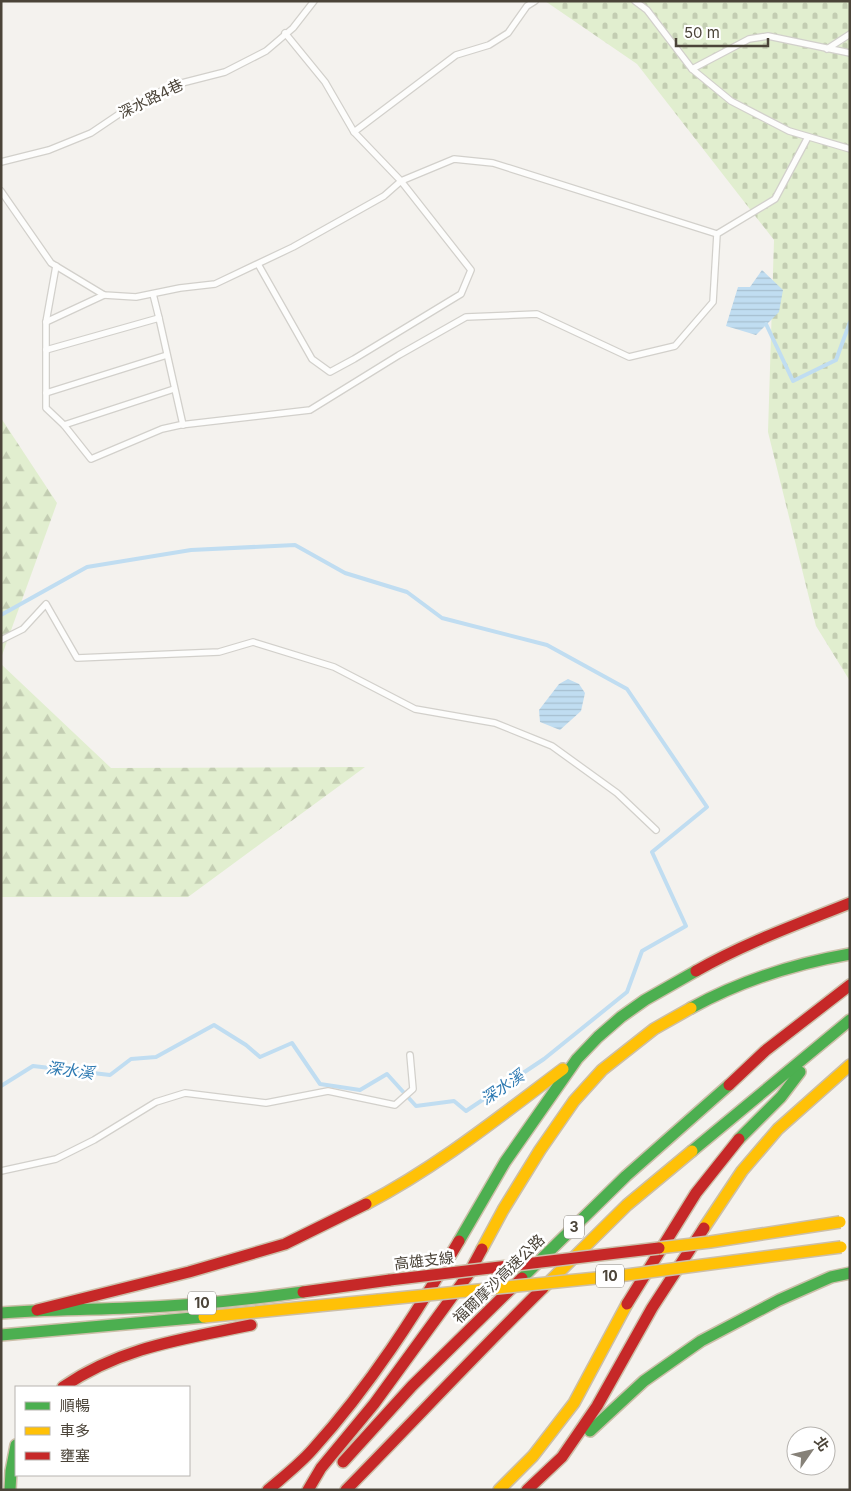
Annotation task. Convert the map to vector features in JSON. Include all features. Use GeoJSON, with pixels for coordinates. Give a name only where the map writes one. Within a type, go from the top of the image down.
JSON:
{"type":"FeatureCollection","features":[{"type":"Feature","properties":{"kind":"highway"},"geometry":{"type":"LineString","coordinates":[[268,1490],[312,1451],[350,1405],[401,1336],[505,1162],[577,1059],[598,1037],[621,1017],[677,981],[718,958],[850,903]]}},
{"type":"Feature","properties":{"kind":"highway"},"geometry":{"type":"LineString","coordinates":[[308,1490],[321,1468],[374,1404],[468,1275],[503,1210],[540,1150],[574,1101],[602,1070],[654,1029],[715,994],[747,980],[816,960],[850,954]]}},
{"type":"Feature","properties":{"kind":"highway","name":"福爾摩沙高速公路"},"geometry":{"type":"LineString","coordinates":[[338,1468],[412,1386],[626,1176],[721,1093],[765,1051],[850,985]]}},
{"type":"Feature","properties":{"kind":"highway","name":"3"},"geometry":{"type":"LineString","coordinates":[[346,1490],[502,1328],[627,1205],[850,1020]]}},
{"type":"Feature","properties":{"kind":"highway"},"geometry":{"type":"LineString","coordinates":[[499,1490],[533,1456],[574,1403],[619,1316],[696,1194],[737,1141],[781,1097],[825,1040]]}},
{"type":"Feature","properties":{"kind":"highway"},"geometry":{"type":"LineString","coordinates":[[37,1310],[190,1272],[285,1244],[397,1188],[471,1138],[577,1059]]}},
{"type":"Feature","properties":{"kind":"highway"},"geometry":{"type":"LineString","coordinates":[[562,1457],[597,1406],[652,1308],[742,1171],[778,1129],[850,1065]]}},
{"type":"Feature","properties":{"kind":"highway","name":"高雄支線"},"geometry":{"type":"LineString","coordinates":[[7,1312],[128,1308],[246,1300],[390,1280],[710,1242],[845,1222]]}},
{"type":"Feature","properties":{"kind":"highway","name":"10"},"geometry":{"type":"LineString","coordinates":[[1,1335],[240,1314],[626,1275],[845,1247]]}},
{"type":"Feature","properties":{"kind":"highway"},"geometry":{"type":"LineString","coordinates":[[527,1490],[644,1381],[701,1341],[779,1300],[831,1277],[850,1273]]}},
{"type":"Feature","properties":{"kind":"highway"},"geometry":{"type":"LineString","coordinates":[[65,1386],[75,1378],[114,1359],[163,1344],[356,1302]]}},
{"type":"Feature","properties":{"kind":"highway"},"geometry":{"type":"LineString","coordinates":[[10,1490],[15,1449]]}},
{"type":"Feature","properties":{"kind":"lane","name":"深水路4巷"},"geometry":{"type":"LineString","coordinates":[[1,162],[50,150],[91,133],[134,104],[174,85],[225,72],[266,51],[293,28],[314,1]]}},
{"type":"Feature","properties":{"kind":"lane"},"geometry":{"type":"LineString","coordinates":[[354,132],[456,55],[489,45],[508,32],[527,6],[535,1]]}},
{"type":"Feature","properties":{"kind":"lane"},"geometry":{"type":"LineString","coordinates":[[634,1],[647,10],[692,69],[731,101],[789,131],[850,149]]}},
{"type":"Feature","properties":{"kind":"lane"},"geometry":{"type":"LineString","coordinates":[[258,264],[312,359],[330,372],[460,294],[471,270],[400,181],[354,132],[325,82],[285,33]]}},
{"type":"Feature","properties":{"kind":"lane"},"geometry":{"type":"LineString","coordinates":[[827,49],[850,34]]}},
{"type":"Feature","properties":{"kind":"lane"},"geometry":{"type":"LineString","coordinates":[[692,69],[749,40],[768,36],[850,53]]}},
{"type":"Feature","properties":{"kind":"lane"},"geometry":{"type":"LineString","coordinates":[[1,191],[51,263],[104,294],[136,297],[215,284],[293,247],[384,196],[400,181],[454,159],[493,163],[717,234],[775,199],[808,137]]}},
{"type":"Feature","properties":{"kind":"lane"},"geometry":{"type":"LineString","coordinates":[[56,266],[46,322],[46,408],[64,425],[91,459],[162,429],[310,410],[399,355],[466,317],[536,314],[629,357],[675,346],[713,302],[717,234]]}},
{"type":"Feature","properties":{"kind":"lane"},"geometry":{"type":"LineString","coordinates":[[46,322],[104,294]]}},
{"type":"Feature","properties":{"kind":"lane"},"geometry":{"type":"LineString","coordinates":[[153,294],[183,425]]}},
{"type":"Feature","properties":{"kind":"lane"},"geometry":{"type":"LineString","coordinates":[[46,350],[159,318]]}},
{"type":"Feature","properties":{"kind":"lane"},"geometry":{"type":"LineString","coordinates":[[46,393],[167,355]]}},
{"type":"Feature","properties":{"kind":"lane"},"geometry":{"type":"LineString","coordinates":[[64,425],[174,389]]}},
{"type":"Feature","properties":{"kind":"lane"},"geometry":{"type":"LineString","coordinates":[[1,640],[23,629],[46,604],[77,658],[219,652],[252,642],[334,667],[415,709],[495,723],[552,746],[617,793],[656,830]]}},
{"type":"Feature","properties":{"kind":"lane"},"geometry":{"type":"LineString","coordinates":[[1,1171],[56,1159],[94,1140],[156,1102],[186,1093],[266,1103],[328,1092],[395,1105],[413,1089],[410,1055]]}},
{"type":"Feature","properties":{"kind":"green space"},"geometry":{"type":"Polygon","coordinates":[[[545,1],[850,1],[850,681],[816,626],[768,432],[774,240],[637,64],[545,1]]]}},
{"type":"Feature","properties":{"kind":"green space"},"geometry":{"type":"Polygon","coordinates":[[[1,418],[57,503],[1,658],[1,418]]]}},
{"type":"Feature","properties":{"kind":"green space"},"geometry":{"type":"Polygon","coordinates":[[[1,664],[111,768],[365,767],[188,897],[1,897],[1,664]]]}},
{"type":"Feature","properties":{"kind":"water"},"geometry":{"type":"Polygon","coordinates":[[[762,270],[783,290],[779,312],[756,335],[726,326],[738,287],[750,287],[762,270]]]}},
{"type":"Feature","properties":{"kind":"water"},"geometry":{"type":"Polygon","coordinates":[[[568,679],[579,684],[585,693],[581,711],[560,730],[540,722],[539,710],[559,684],[568,679]]]}},
{"type":"Feature","properties":{"kind":"waterway"},"geometry":{"type":"LineString","coordinates":[[766,324],[793,381],[836,360],[850,322]]}},
{"type":"Feature","properties":{"kind":"waterway","name":"深水溪"},"geometry":{"type":"LineString","coordinates":[[1,615],[87,567],[191,550],[295,545],[345,573],[407,592],[442,618],[547,645],[627,689],[707,807],[652,852],[686,926],[642,951],[627,992],[544,1059],[466,1111],[454,1101],[416,1106],[387,1074],[360,1090],[320,1084],[292,1043],[260,1057],[246,1045],[214,1025],[156,1057],[131,1059],[110,1075],[33,1066],[1,1086]]}},
{"type":"Feature","properties":{"kind":"traffic: fast"},"geometry":{"type":"LineString","coordinates":[[691,1008],[729,989],[768,974],[850,954]]}},
{"type":"Feature","properties":{"kind":"traffic: fast"},"geometry":{"type":"LineString","coordinates":[[459,1241],[505,1162],[577,1059],[621,1017],[645,1000],[696,971]]}},
{"type":"Feature","properties":{"kind":"traffic: fast"},"geometry":{"type":"LineString","coordinates":[[692,1151],[850,1020]]}},
{"type":"Feature","properties":{"kind":"traffic: fast"},"geometry":{"type":"LineString","coordinates":[[739,1139],[781,1097],[800,1072]]}},
{"type":"Feature","properties":{"kind":"traffic: fast"},"geometry":{"type":"LineString","coordinates":[[522,1278],[626,1176],[729,1085]]}},
{"type":"Feature","properties":{"kind":"traffic: fast"},"geometry":{"type":"LineString","coordinates":[[590,1431],[644,1381],[701,1341],[779,1300],[831,1277],[850,1273]]}},
{"type":"Feature","properties":{"kind":"traffic: fast"},"geometry":{"type":"LineString","coordinates":[[1,1313],[171,1306],[303,1292]]}},
{"type":"Feature","properties":{"kind":"traffic: fast"},"geometry":{"type":"LineString","coordinates":[[1,1335],[204,1317]]}},
{"type":"Feature","properties":{"kind":"traffic: fast"},"geometry":{"type":"LineString","coordinates":[[10,1490],[15,1450]]}},
{"type":"Feature","properties":{"kind":"traffic: slow"},"geometry":{"type":"LineString","coordinates":[[482,1249],[503,1210],[540,1150],[574,1101],[602,1070],[654,1029],[691,1008]]}},
{"type":"Feature","properties":{"kind":"traffic: slow"},"geometry":{"type":"LineString","coordinates":[[704,1228],[742,1171],[778,1129],[850,1065]]}},
{"type":"Feature","properties":{"kind":"traffic: slow"},"geometry":{"type":"LineString","coordinates":[[366,1204],[443,1158],[563,1069]]}},
{"type":"Feature","properties":{"kind":"traffic: slow"},"geometry":{"type":"LineString","coordinates":[[543,1288],[627,1205],[692,1151]]}},
{"type":"Feature","properties":{"kind":"traffic: slow"},"geometry":{"type":"LineString","coordinates":[[659,1248],[840,1222]]}},
{"type":"Feature","properties":{"kind":"traffic: slow"},"geometry":{"type":"LineString","coordinates":[[378,1300],[626,1275],[841,1247]]}},
{"type":"Feature","properties":{"kind":"traffic: slow"},"geometry":{"type":"LineString","coordinates":[[204,1317],[378,1300]]}},
{"type":"Feature","properties":{"kind":"traffic: slow"},"geometry":{"type":"LineString","coordinates":[[499,1490],[533,1456],[574,1403],[627,1304]]}},
{"type":"Feature","properties":{"kind":"traffic: jam"},"geometry":{"type":"LineString","coordinates":[[696,971],[791,926],[850,903]]}},
{"type":"Feature","properties":{"kind":"traffic: jam"},"geometry":{"type":"LineString","coordinates":[[729,1085],[765,1051],[850,985]]}},
{"type":"Feature","properties":{"kind":"traffic: jam"},"geometry":{"type":"LineString","coordinates":[[627,1304],[696,1193],[739,1139]]}},
{"type":"Feature","properties":{"kind":"traffic: jam"},"geometry":{"type":"LineString","coordinates":[[37,1310],[189,1272],[285,1244],[366,1204]]}},
{"type":"Feature","properties":{"kind":"traffic: jam"},"geometry":{"type":"LineString","coordinates":[[527,1490],[562,1457],[597,1406],[652,1308],[704,1228]]}},
{"type":"Feature","properties":{"kind":"traffic: jam"},"geometry":{"type":"LineString","coordinates":[[268,1490],[308,1455],[354,1400],[409,1322],[459,1241]]}},
{"type":"Feature","properties":{"kind":"traffic: jam"},"geometry":{"type":"LineString","coordinates":[[390,1280],[659,1248]]}},
{"type":"Feature","properties":{"kind":"traffic: jam"},"geometry":{"type":"LineString","coordinates":[[308,1490],[321,1468],[374,1404],[468,1275],[482,1249]]}},
{"type":"Feature","properties":{"kind":"traffic: jam"},"geometry":{"type":"LineString","coordinates":[[343,1462],[412,1386],[522,1278]]}},
{"type":"Feature","properties":{"kind":"traffic: jam"},"geometry":{"type":"LineString","coordinates":[[303,1292],[390,1280]]}},
{"type":"Feature","properties":{"kind":"traffic: jam"},"geometry":{"type":"LineString","coordinates":[[346,1490],[543,1288]]}},
{"type":"Feature","properties":{"kind":"traffic: jam"},"geometry":{"type":"LineString","coordinates":[[65,1386],[85,1373],[130,1353],[177,1340],[251,1325]]}}]}
